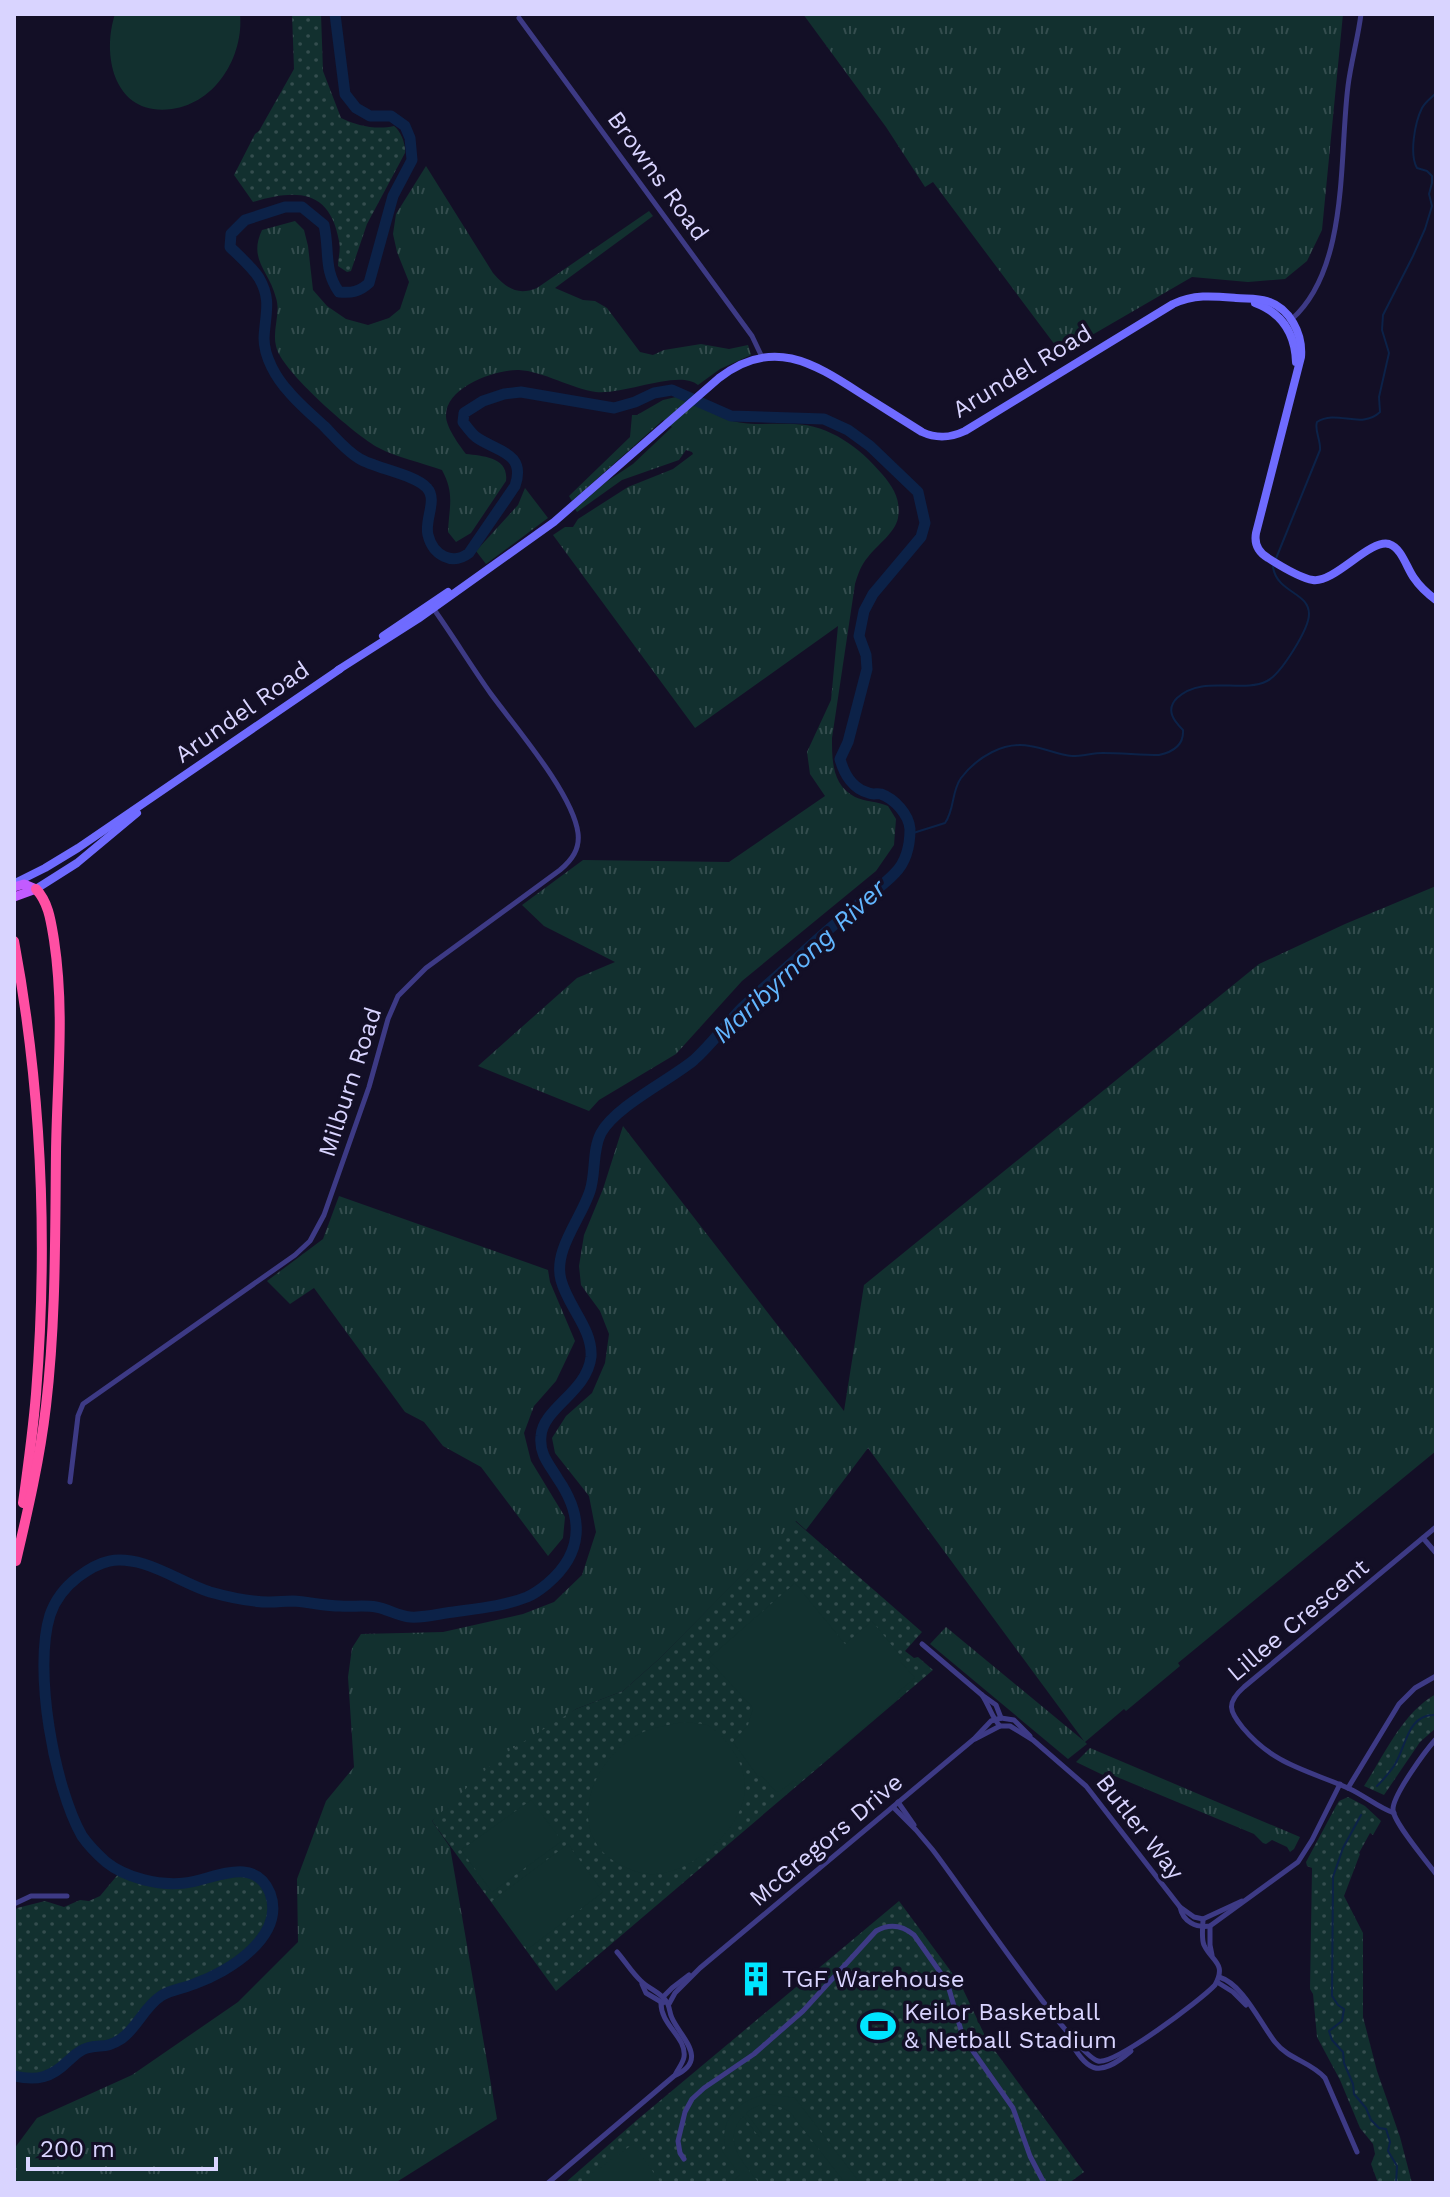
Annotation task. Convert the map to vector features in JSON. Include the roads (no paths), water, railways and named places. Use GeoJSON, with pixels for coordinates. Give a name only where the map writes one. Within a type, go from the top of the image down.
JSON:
{"type":"FeatureCollection","features":[{"type":"Feature","properties":{"kind":"highway"},"geometry":{"type":"LineString","coordinates":[[15,1567],[46,1409],[56,1247],[60,997],[49,916],[44,899],[36,889]]}},
{"type":"Feature","properties":{"kind":"highway"},"geometry":{"type":"LineString","coordinates":[[14,941],[35,1090],[43,1251],[36,1396],[15,1567]]}},
{"type":"Feature","properties":{"kind":"main road"},"geometry":{"type":"LineString","coordinates":[[16,884],[36,889]]}},
{"type":"Feature","properties":{"kind":"main road"},"geometry":{"type":"LineString","coordinates":[[14,897],[36,889]]}},
{"type":"Feature","properties":{"kind":"street"},"geometry":{"type":"LineString","coordinates":[[1361,14],[1348,84],[1335,230],[1317,286],[1304,305],[1287,319],[1293,339],[1296,371],[1255,537],[1259,551],[1269,559],[1311,580],[1321,579],[1377,545],[1388,544],[1398,549],[1415,579],[1436,600]]}},
{"type":"Feature","properties":{"kind":"street","name":"Browns Road"},"geometry":{"type":"LineString","coordinates":[[519,18],[752,336],[762,358]]}},
{"type":"Feature","properties":{"kind":"street","name":"Arundel Road"},"geometry":{"type":"LineString","coordinates":[[16,884],[60,859],[169,787],[481,575],[561,517],[719,378],[741,365],[762,358],[786,357],[808,362],[922,432],[946,437],[965,431],[1173,304],[1202,295],[1268,301],[1287,319]]}},
{"type":"Feature","properties":{"kind":"street","name":"Milburn Road"},"geometry":{"type":"LineString","coordinates":[[70,1482],[78,1416],[83,1404],[295,1255],[314,1235],[365,1099],[388,1019],[403,990],[426,968],[560,870],[574,854],[578,832],[569,805],[432,606]]}},
{"type":"Feature","properties":{"kind":"street","name":"Arundel Road"},"geometry":{"type":"LineString","coordinates":[[36,889],[78,862],[169,787]]}},
{"type":"Feature","properties":{"kind":"street","name":"Lillee Crescent"},"geometry":{"type":"LineString","coordinates":[[1394,1813],[1340,1784],[1283,1762],[1260,1747],[1234,1717],[1232,1700],[1436,1527]]}},
{"type":"Feature","properties":{"kind":"street"},"geometry":{"type":"LineString","coordinates":[[1423,1538],[1436,1553]]}},
{"type":"Feature","properties":{"kind":"street","name":"Butler Way"},"geometry":{"type":"LineString","coordinates":[[922,1644],[996,1705],[1001,1718],[1020,1724],[1033,1740],[1096,1796],[1180,1907],[1205,1924]]}},
{"type":"Feature","properties":{"kind":"street"},"geometry":{"type":"LineString","coordinates":[[1348,1788],[1395,1709],[1415,1688],[1436,1676]]}},
{"type":"Feature","properties":{"kind":"street","name":"Butler Way"},"geometry":{"type":"LineString","coordinates":[[982,1695],[1000,1726],[1010,1726],[1033,1740]]}},
{"type":"Feature","properties":{"kind":"street"},"geometry":{"type":"LineString","coordinates":[[994,1719],[1001,1718],[1000,1726]]}},
{"type":"Feature","properties":{"kind":"street","name":"McGregors Drive"},"geometry":{"type":"LineString","coordinates":[[662,1999],[896,1805],[994,1719]]}},
{"type":"Feature","properties":{"kind":"street","name":"McGregors Drive"},"geometry":{"type":"LineString","coordinates":[[974,1739],[1000,1726]]}},
{"type":"Feature","properties":{"kind":"street"},"geometry":{"type":"LineString","coordinates":[[1436,1739],[1394,1802],[1398,1822],[1436,1874]]}},
{"type":"Feature","properties":{"kind":"street"},"geometry":{"type":"LineString","coordinates":[[896,1805],[910,1817],[916,1830],[1060,2024],[1085,2052],[1098,2061],[1111,2059],[1143,2039],[1209,1991],[1218,1979],[1219,1965],[1203,1942],[1205,1924],[1298,1862],[1340,1784]]}},
{"type":"Feature","properties":{"kind":"street"},"geometry":{"type":"LineString","coordinates":[[14,1904],[31,1896],[67,1896]]}},
{"type":"Feature","properties":{"kind":"street"},"geometry":{"type":"LineString","coordinates":[[684,2159],[678,2141],[685,2112],[692,2099],[754,2054],[803,2011],[876,1931],[894,1925],[914,1935],[947,1982],[963,2037],[1013,2108],[1030,2156],[1044,2183]]}},
{"type":"Feature","properties":{"kind":"street"},"geometry":{"type":"LineString","coordinates":[[548,2183],[687,2067],[691,2055],[687,2039],[671,2016],[669,2004],[642,1983],[617,1952]]}},
{"type":"Feature","properties":{"kind":"street","name":"McGregors Drive"},"geometry":{"type":"LineString","coordinates":[[669,2004],[675,1993],[700,1968]]}},
{"type":"Feature","properties":{"kind":"street"},"geometry":{"type":"LineString","coordinates":[[1218,1979],[1227,1979],[1238,1988],[1284,2052],[1311,2065],[1325,2078],[1357,2152]]}},
{"type":"Feature","properties":{"kind":"street"},"geometry":{"type":"LineString","coordinates":[[662,1999],[664,2019],[684,2050],[683,2061],[674,2076]]}},
{"type":"Feature","properties":{"kind":"waterway","name":"Maribyrnong River"},"geometry":{"type":"LineString","coordinates":[[14,2076],[43,2077],[56,2071],[82,2050],[121,2039],[161,1996],[223,1971],[251,1950],[270,1924],[273,1909],[270,1893],[263,1881],[254,1875],[232,1872],[175,1884],[143,1880],[106,1862],[82,1836],[72,1815],[55,1759],[45,1696],[45,1638],[50,1615],[61,1594],[86,1571],[117,1560],[144,1564],[202,1589],[240,1599],[372,1606],[410,1617],[507,1603],[530,1596],[547,1584],[568,1560],[574,1547],[576,1521],[567,1493],[543,1454],[541,1436],[549,1417],[582,1380],[591,1357],[584,1327],[564,1290],[561,1257],[590,1191],[601,1133],[618,1113],[694,1060],[749,1001],[891,877],[902,864],[909,841],[909,824],[900,808],[886,796],[870,794],[858,788],[847,775],[840,759],[848,742],[867,669],[859,636],[864,611],[873,594],[921,537],[925,523],[918,492],[870,446],[848,430],[824,419],[731,416],[672,390],[654,393],[614,408],[521,392],[504,394],[483,401],[464,413],[463,422],[476,437],[513,459],[518,475],[515,486],[469,553],[450,558],[439,553],[430,542],[428,523],[431,498],[427,488],[414,479],[355,456],[297,401],[280,380],[268,360],[265,345],[267,308],[263,286],[253,270],[230,247],[231,234],[245,220],[285,207],[302,207],[324,225],[329,268],[339,292],[359,290],[369,283],[393,196],[412,160],[410,138],[405,126],[391,116],[370,116],[356,108],[345,94],[335,14]]}},
{"type":"Feature","properties":{"kind":"waterway"},"geometry":{"type":"LineString","coordinates":[[1275,561],[1320,450],[1317,422],[1333,417],[1365,419],[1380,412],[1379,397],[1389,353],[1382,330],[1383,315],[1413,256],[1432,206],[1429,194],[1432,176],[1417,168],[1413,147],[1422,108],[1436,93]]}},
{"type":"Feature","properties":{"kind":"waterway"},"geometry":{"type":"LineString","coordinates":[[910,834],[945,823],[961,778],[975,763],[1001,748],[1020,745],[1072,756],[1164,754],[1177,747],[1182,740],[1183,730],[1171,711],[1177,698],[1199,687],[1246,686],[1273,677],[1299,640],[1309,614],[1304,601],[1280,582],[1273,567]]}},
{"type":"Feature","properties":{"kind":"waterway"},"geometry":{"type":"LineString","coordinates":[[1377,1786],[1394,1766],[1413,1726],[1426,1716],[1436,1715]]}},
{"type":"Feature","properties":{"kind":"waterway"},"geometry":{"type":"LineString","coordinates":[[1361,1815],[1343,1848],[1333,1877],[1332,1996],[1344,2009],[1342,2021],[1329,2031],[1332,2040],[1343,2052],[1354,2094],[1371,2120],[1379,2128],[1386,2129],[1390,2142],[1388,2151],[1397,2166],[1396,2183]]}},
{"type":"Feature","properties":{"kind":"place","name":"TGF Warehouse"},"geometry":{"type":"Point","coordinates":[756,1979]}},
{"type":"Feature","properties":{"kind":"place","name":"Keilor Basketball & Netball Stadium"},"geometry":{"type":"Point","coordinates":[878,2026]}}]}
